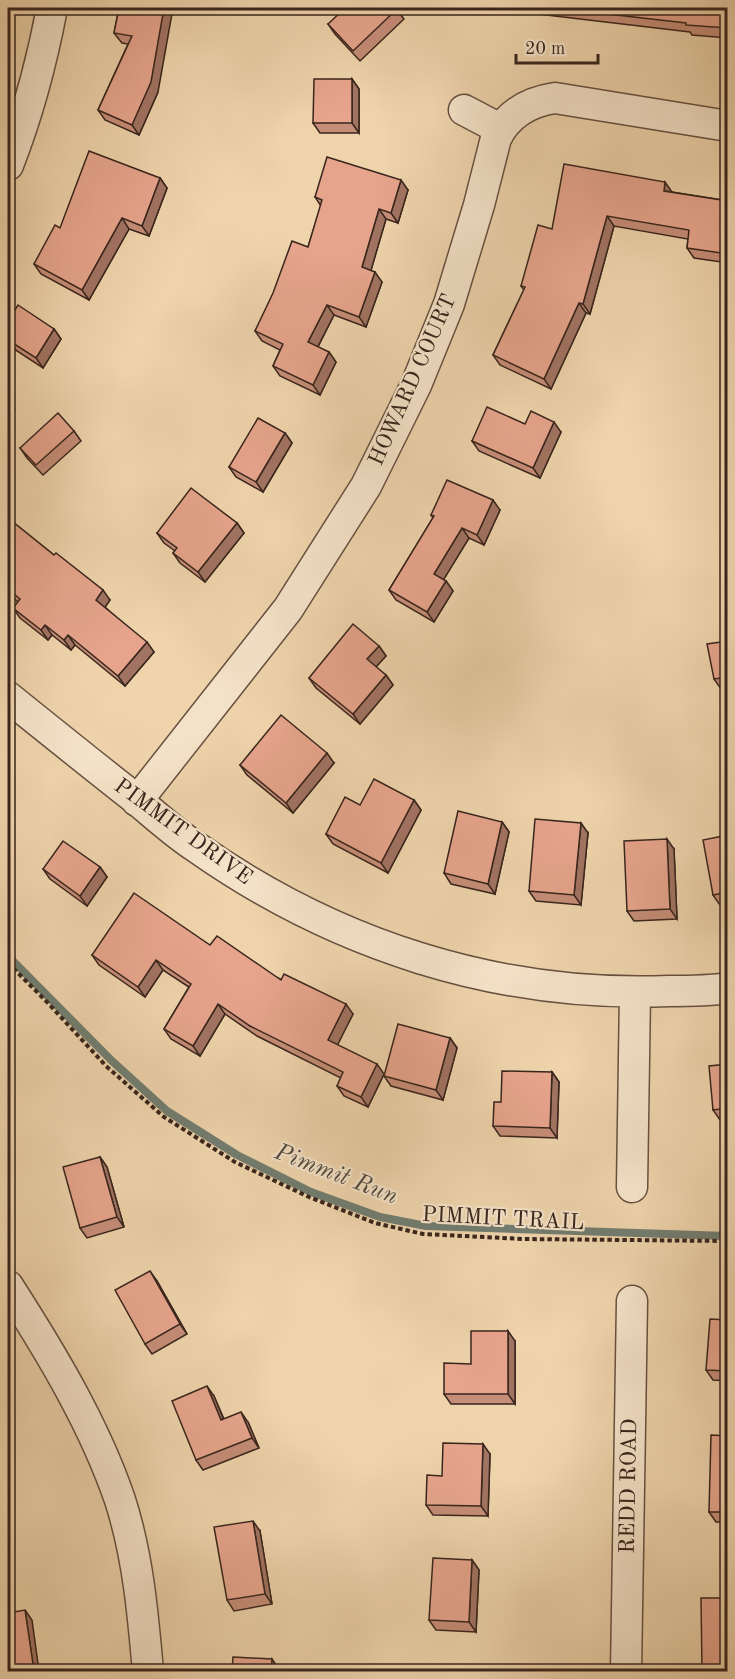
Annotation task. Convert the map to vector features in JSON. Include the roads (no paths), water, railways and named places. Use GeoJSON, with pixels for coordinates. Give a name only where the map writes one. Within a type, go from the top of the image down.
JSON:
{"type":"FeatureCollection","features":[{"type":"Feature","properties":{"kind":"street"},"geometry":{"type":"LineString","coordinates":[[8,165],[21,132],[44,51],[52,8]]}},
{"type":"Feature","properties":{"kind":"street","name":"HOWARD COURT"},"geometry":{"type":"LineString","coordinates":[[137,801],[288,609],[366,486],[416,385],[448,304],[500,129],[516,111],[538,100],[555,98],[728,126]]}},
{"type":"Feature","properties":{"kind":"street"},"geometry":{"type":"LineString","coordinates":[[464,110],[500,129]]}},
{"type":"Feature","properties":{"kind":"street","name":"PIMMIT DRIVE"},"geometry":{"type":"LineString","coordinates":[[8,697],[195,846],[257,887],[326,923],[387,948],[434,963],[502,979],[578,990],[635,993],[728,988]]}},
{"type":"Feature","properties":{"kind":"street"},"geometry":{"type":"LineString","coordinates":[[632,1187],[635,993]]}},
{"type":"Feature","properties":{"kind":"street"},"geometry":{"type":"LineString","coordinates":[[8,1286],[64,1377],[100,1451],[120,1500],[134,1554],[148,1671]]}},
{"type":"Feature","properties":{"kind":"street","name":"REDD ROAD"},"geometry":{"type":"LineString","coordinates":[[626,1671],[632,1301]]}},
{"type":"Feature","properties":{"kind":"waterway","name":"Pimmit Run"},"geometry":{"type":"LineString","coordinates":[[8,956],[112,1061],[167,1111],[237,1155],[311,1192],[380,1217],[426,1226],[728,1236]]}}]}
